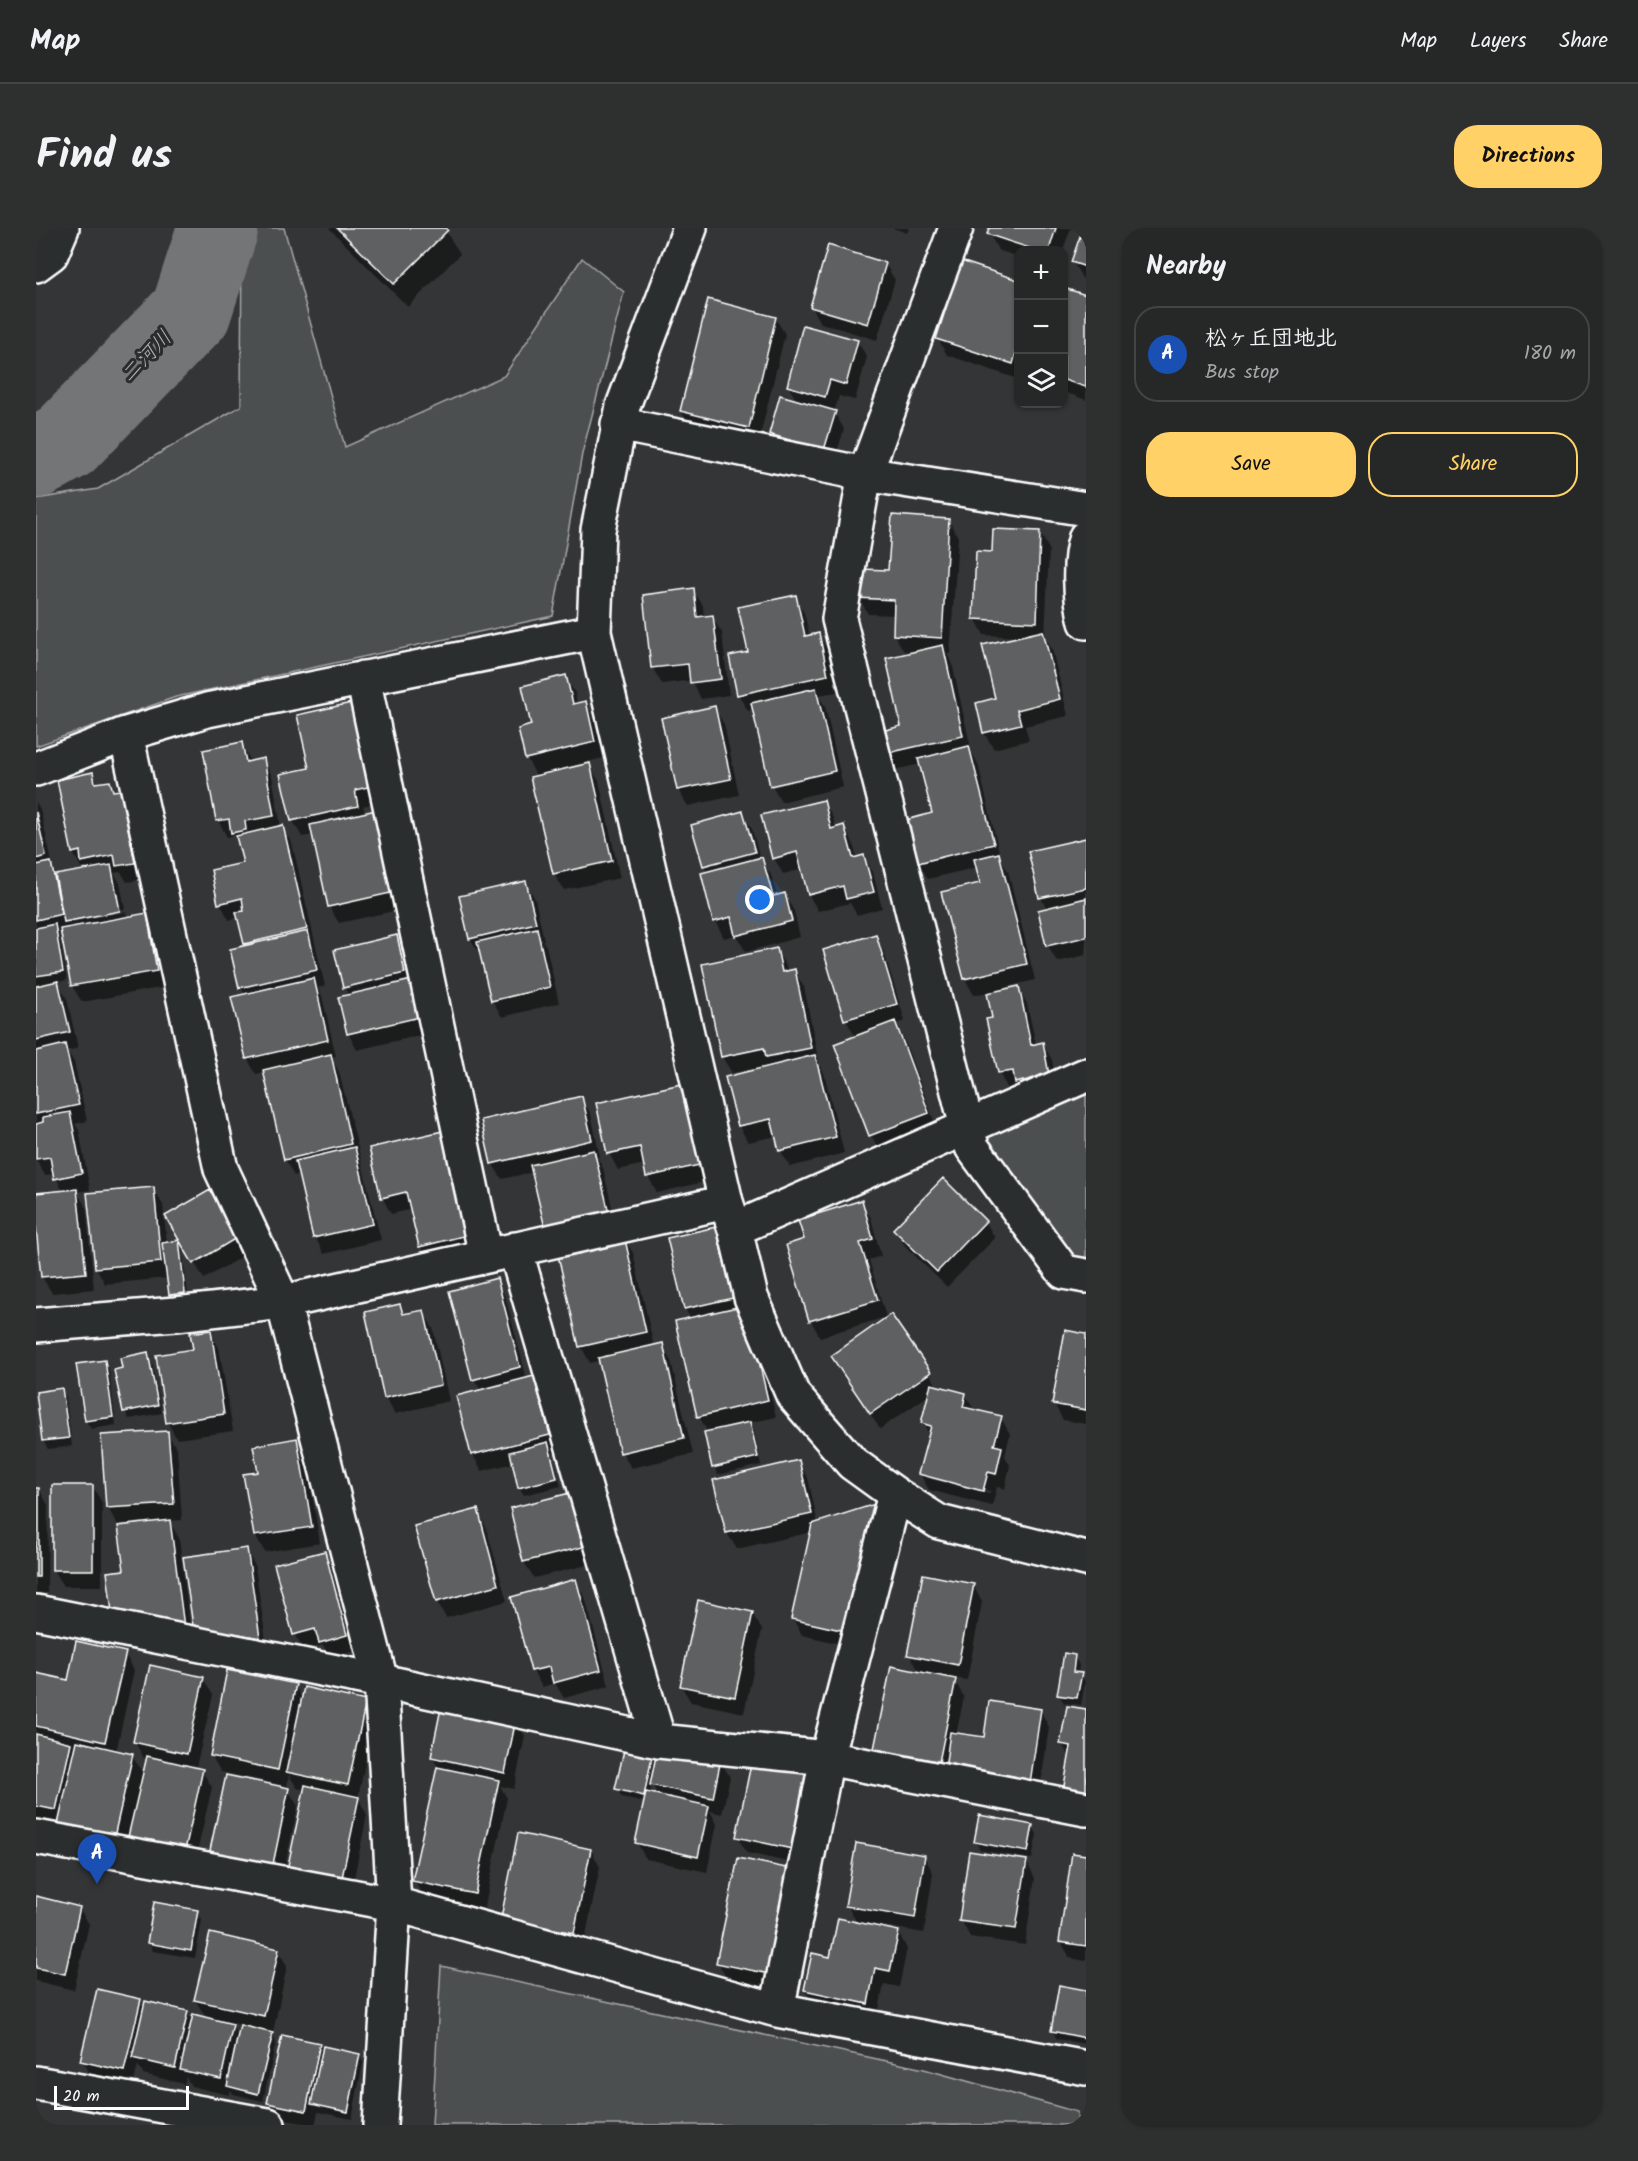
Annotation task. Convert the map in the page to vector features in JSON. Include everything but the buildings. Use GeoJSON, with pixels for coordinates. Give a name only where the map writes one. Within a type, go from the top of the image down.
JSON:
{"type":"FeatureCollection","features":[{"type":"Feature","properties":{"kind":"street"},"geometry":{"type":"LineString","coordinates":[[36,265],[51,254],[62,228]]}},
{"type":"Feature","properties":{"kind":"street"},"geometry":{"type":"LineString","coordinates":[[690,228],[622,406],[598,530],[594,632],[751,1297],[793,1395],[852,1463],[939,1522],[1086,1559]]}},
{"type":"Feature","properties":{"kind":"street"},"geometry":{"type":"LineString","coordinates":[[956,228],[865,474],[839,619],[972,1147],[1064,1272],[1086,1276]]}},
{"type":"Feature","properties":{"kind":"street"},"geometry":{"type":"LineString","coordinates":[[618,424],[865,474],[1086,509]]}},
{"type":"Feature","properties":{"kind":"street"},"geometry":{"type":"LineString","coordinates":[[1086,537],[1082,550],[1083,608],[1086,622]]}},
{"type":"Feature","properties":{"kind":"street"},"geometry":{"type":"LineString","coordinates":[[36,769],[126,734],[207,710],[594,632]]}},
{"type":"Feature","properties":{"kind":"street"},"geometry":{"type":"LineString","coordinates":[[363,678],[501,1253],[659,1741]]}},
{"type":"Feature","properties":{"kind":"street"},"geometry":{"type":"LineString","coordinates":[[126,734],[221,1169],[283,1302],[381,1681],[394,1904],[380,2125]]}},
{"type":"Feature","properties":{"kind":"street"},"geometry":{"type":"LineString","coordinates":[[36,1325],[176,1314],[283,1302],[501,1253],[730,1215],[967,1127],[1086,1074]]}},
{"type":"Feature","properties":{"kind":"street"},"geometry":{"type":"LineString","coordinates":[[777,2010],[827,1758],[895,1494]]}},
{"type":"Feature","properties":{"kind":"street"},"geometry":{"type":"LineString","coordinates":[[36,1612],[381,1681],[659,1741],[827,1758],[1086,1809]]}},
{"type":"Feature","properties":{"kind":"street"},"geometry":{"type":"LineString","coordinates":[[36,1837],[394,1904],[777,2010],[1086,2068]]}},
{"type":"Feature","properties":{"kind":"street"},"geometry":{"type":"LineString","coordinates":[[36,2082],[268,2125]]}},
{"type":"Feature","properties":{"kind":"shaded area"},"geometry":{"type":"Polygon","coordinates":[[[242,228],[284,228],[345,447],[504,376],[582,258],[624,292],[582,454],[553,616],[176,697],[36,746],[36,499],[98,489],[241,406],[242,228]]]}},
{"type":"Feature","properties":{"kind":"shaded area"},"geometry":{"type":"Polygon","coordinates":[[[1086,1093],[1086,1263],[1070,1262],[985,1136],[1086,1093]]]}},
{"type":"Feature","properties":{"kind":"shaded area"},"geometry":{"type":"Polygon","coordinates":[[[441,1966],[924,2069],[1077,2112],[1078,2125],[432,2125],[441,1966]]]}},
{"type":"Feature","properties":{"kind":"waterway","name":"二河川"},"geometry":{"type":"LineString","coordinates":[[36,458],[66,441],[191,312],[218,228]]}},
{"type":"Feature","properties":{"kind":"place","name":"松ヶ丘団地北"},"geometry":{"type":"Point","coordinates":[97,1884]}}]}
